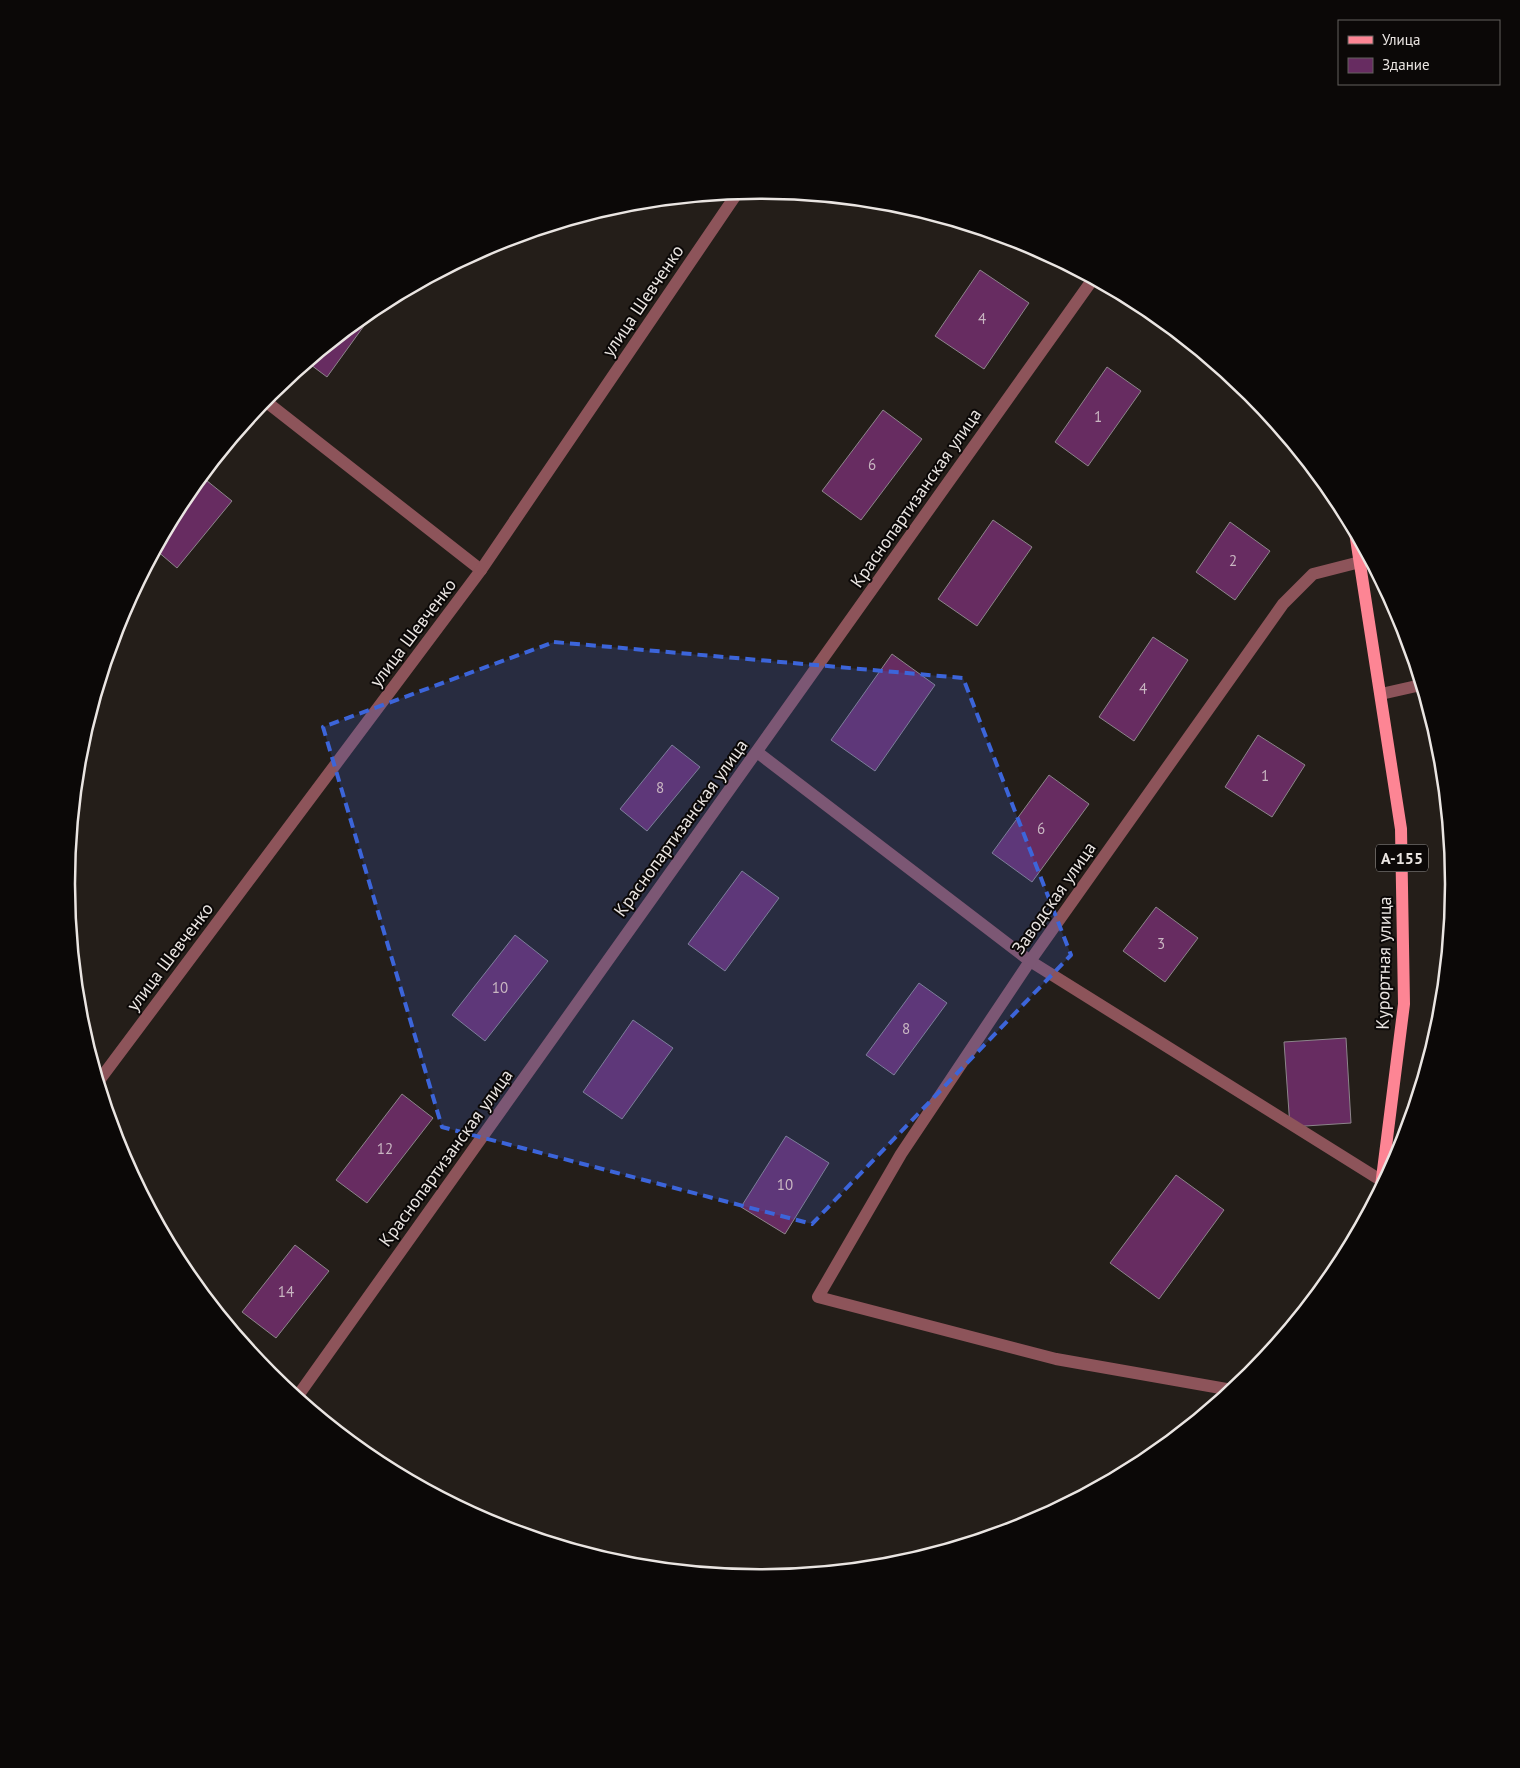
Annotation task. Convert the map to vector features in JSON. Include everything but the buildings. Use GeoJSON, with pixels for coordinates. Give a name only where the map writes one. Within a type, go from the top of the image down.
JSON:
{"type":"FeatureCollection","features":[{"type":"Feature","properties":{"kind":"main road","name":"Курортная улица"},"geometry":{"type":"LineString","coordinates":[[1358,552],[1401,829],[1404,1004],[1384,1165]]}},
{"type":"Feature","properties":{"kind":"street","name":"улица Шевченко"},"geometry":{"type":"LineString","coordinates":[[103,1076],[481,570],[733,200]]}},
{"type":"Feature","properties":{"kind":"street","name":"Краснопартизанская улица"},"geometry":{"type":"LineString","coordinates":[[301,1392],[1089,284]]}},
{"type":"Feature","properties":{"kind":"street"},"geometry":{"type":"LineString","coordinates":[[271,405],[481,570]]}},
{"type":"Feature","properties":{"kind":"street","name":"Заводская улица"},"geometry":{"type":"LineString","coordinates":[[1223,1388],[1056,1360],[818,1298],[901,1154],[1030,961],[1283,604],[1313,574],[1360,562]]}},
{"type":"Feature","properties":{"kind":"street"},"geometry":{"type":"LineString","coordinates":[[1381,694],[1416,686]]}},
{"type":"Feature","properties":{"kind":"street"},"geometry":{"type":"LineString","coordinates":[[757,752],[1030,961],[1377,1180]]}},
{"type":"Feature","properties":{"kind":"highlighted area"},"geometry":{"type":"Polygon","coordinates":[[[554,642],[963,678],[1071,955],[812,1224],[442,1127],[323,727],[554,642]]]}}]}
